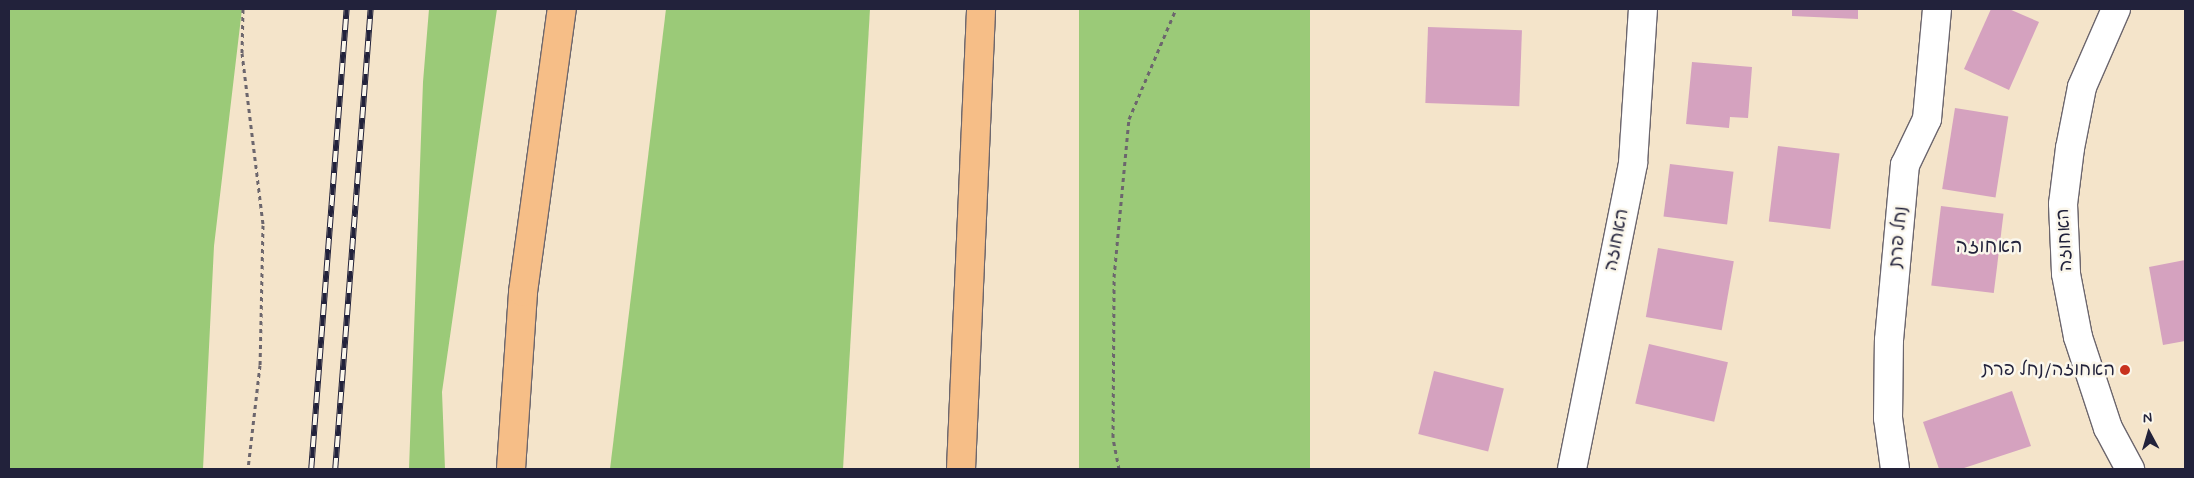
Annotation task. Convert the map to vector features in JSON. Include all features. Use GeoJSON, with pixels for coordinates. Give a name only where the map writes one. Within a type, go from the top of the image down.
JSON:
{"type":"FeatureCollection","features":[{"type":"Feature","properties":{"kind":"highway"},"geometry":{"type":"LineString","coordinates":[[511,469],[523,292],[562,9]]}},
{"type":"Feature","properties":{"kind":"highway"},"geometry":{"type":"LineString","coordinates":[[961,469],[981,9]]}},
{"type":"Feature","properties":{"kind":"street","name":"האחוזה"},"geometry":{"type":"LineString","coordinates":[[1572,469],[1633,163],[1643,9]]}},
{"type":"Feature","properties":{"kind":"street","name":"נחל פרת"},"geometry":{"type":"LineString","coordinates":[[1895,469],[1888,418],[1889,340],[1904,175],[1905,165],[1927,119],[1937,9]]}},
{"type":"Feature","properties":{"kind":"street","name":"האחוזה"},"geometry":{"type":"LineString","coordinates":[[2116,9],[2082,87],[2070,148],[2063,204],[2066,274],[2078,337],[2108,428],[2130,469]]}},
{"type":"Feature","properties":{"kind":"path"},"geometry":{"type":"LineString","coordinates":[[244,9],[242,53],[262,225],[260,365],[248,469]]}},
{"type":"Feature","properties":{"kind":"path"},"geometry":{"type":"LineString","coordinates":[[1120,469],[1113,437],[1114,277],[1129,120],[1176,9]]}},
{"type":"Feature","properties":{"kind":"green space"},"geometry":{"type":"Polygon","coordinates":[[[9,9],[242,9],[214,246],[203,469],[9,469],[9,9]]]}},
{"type":"Feature","properties":{"kind":"green space"},"geometry":{"type":"Polygon","coordinates":[[[429,9],[497,9],[442,392],[445,469],[409,469],[423,82],[429,9]]]}},
{"type":"Feature","properties":{"kind":"green space"},"geometry":{"type":"Polygon","coordinates":[[[666,9],[870,9],[843,469],[610,469],[666,9]]]}},
{"type":"Feature","properties":{"kind":"green space"},"geometry":{"type":"Polygon","coordinates":[[[1079,9],[1310,9],[1310,469],[1079,469],[1079,9]]]}},
{"type":"Feature","properties":{"kind":"building"},"geometry":{"type":"Polygon","coordinates":[[[1792,9],[1858,9],[1858,19],[1792,16],[1792,9]]]}},
{"type":"Feature","properties":{"kind":"building"},"geometry":{"type":"Polygon","coordinates":[[[1991,9],[2009,9],[2039,22],[2009,90],[1964,69],[1991,9]]]}},
{"type":"Feature","properties":{"kind":"building"},"geometry":{"type":"Polygon","coordinates":[[[1428,27],[1522,30],[1519,106],[1425,103],[1428,27]]]}},
{"type":"Feature","properties":{"kind":"building"},"geometry":{"type":"Polygon","coordinates":[[[1692,62],[1752,67],[1748,118],[1730,117],[1729,128],[1686,124],[1692,62]]]}},
{"type":"Feature","properties":{"kind":"building"},"geometry":{"type":"Polygon","coordinates":[[[1955,108],[2008,116],[1996,197],[1942,189],[1955,108]]]}},
{"type":"Feature","properties":{"kind":"building"},"geometry":{"type":"Polygon","coordinates":[[[1778,146],[1840,154],[1830,229],[1769,221],[1778,146]]]}},
{"type":"Feature","properties":{"kind":"building"},"geometry":{"type":"Polygon","coordinates":[[[1670,164],[1734,172],[1727,224],[1664,217],[1670,164]]]}},
{"type":"Feature","properties":{"kind":"building"},"geometry":{"type":"Polygon","coordinates":[[[1941,206],[2004,214],[1994,293],[1931,285],[1941,206]]]}},
{"type":"Feature","properties":{"kind":"building"},"geometry":{"type":"Polygon","coordinates":[[[1658,248],[1734,261],[1722,330],[1646,317],[1658,248]]]}},
{"type":"Feature","properties":{"kind":"building"},"geometry":{"type":"Polygon","coordinates":[[[2185,260],[2185,341],[2163,345],[2149,267],[2185,260]]]}},
{"type":"Feature","properties":{"kind":"building"},"geometry":{"type":"Polygon","coordinates":[[[1649,344],[1728,362],[1714,422],[1635,403],[1649,344]]]}},
{"type":"Feature","properties":{"kind":"building"},"geometry":{"type":"Polygon","coordinates":[[[1434,371],[1504,388],[1488,451],[1418,434],[1434,371]]]}},
{"type":"Feature","properties":{"kind":"building"},"geometry":{"type":"Polygon","coordinates":[[[2012,391],[2031,446],[1961,469],[1939,469],[1923,422],[2012,391]]]}},
{"type":"Feature","properties":{"kind":"railway"},"geometry":{"type":"LineString","coordinates":[[311,469],[346,9]]}},
{"type":"Feature","properties":{"kind":"railway"},"geometry":{"type":"LineString","coordinates":[[335,469],[370,9]]}},
{"type":"Feature","properties":{"kind":"place","name":"האחוזה/נחל פרת"},"geometry":{"type":"Point","coordinates":[2125,370]}},
{"type":"Feature","properties":{"kind":"district","name":"האחוזה"},"geometry":{"type":"Point","coordinates":[1989,247]}}]}
